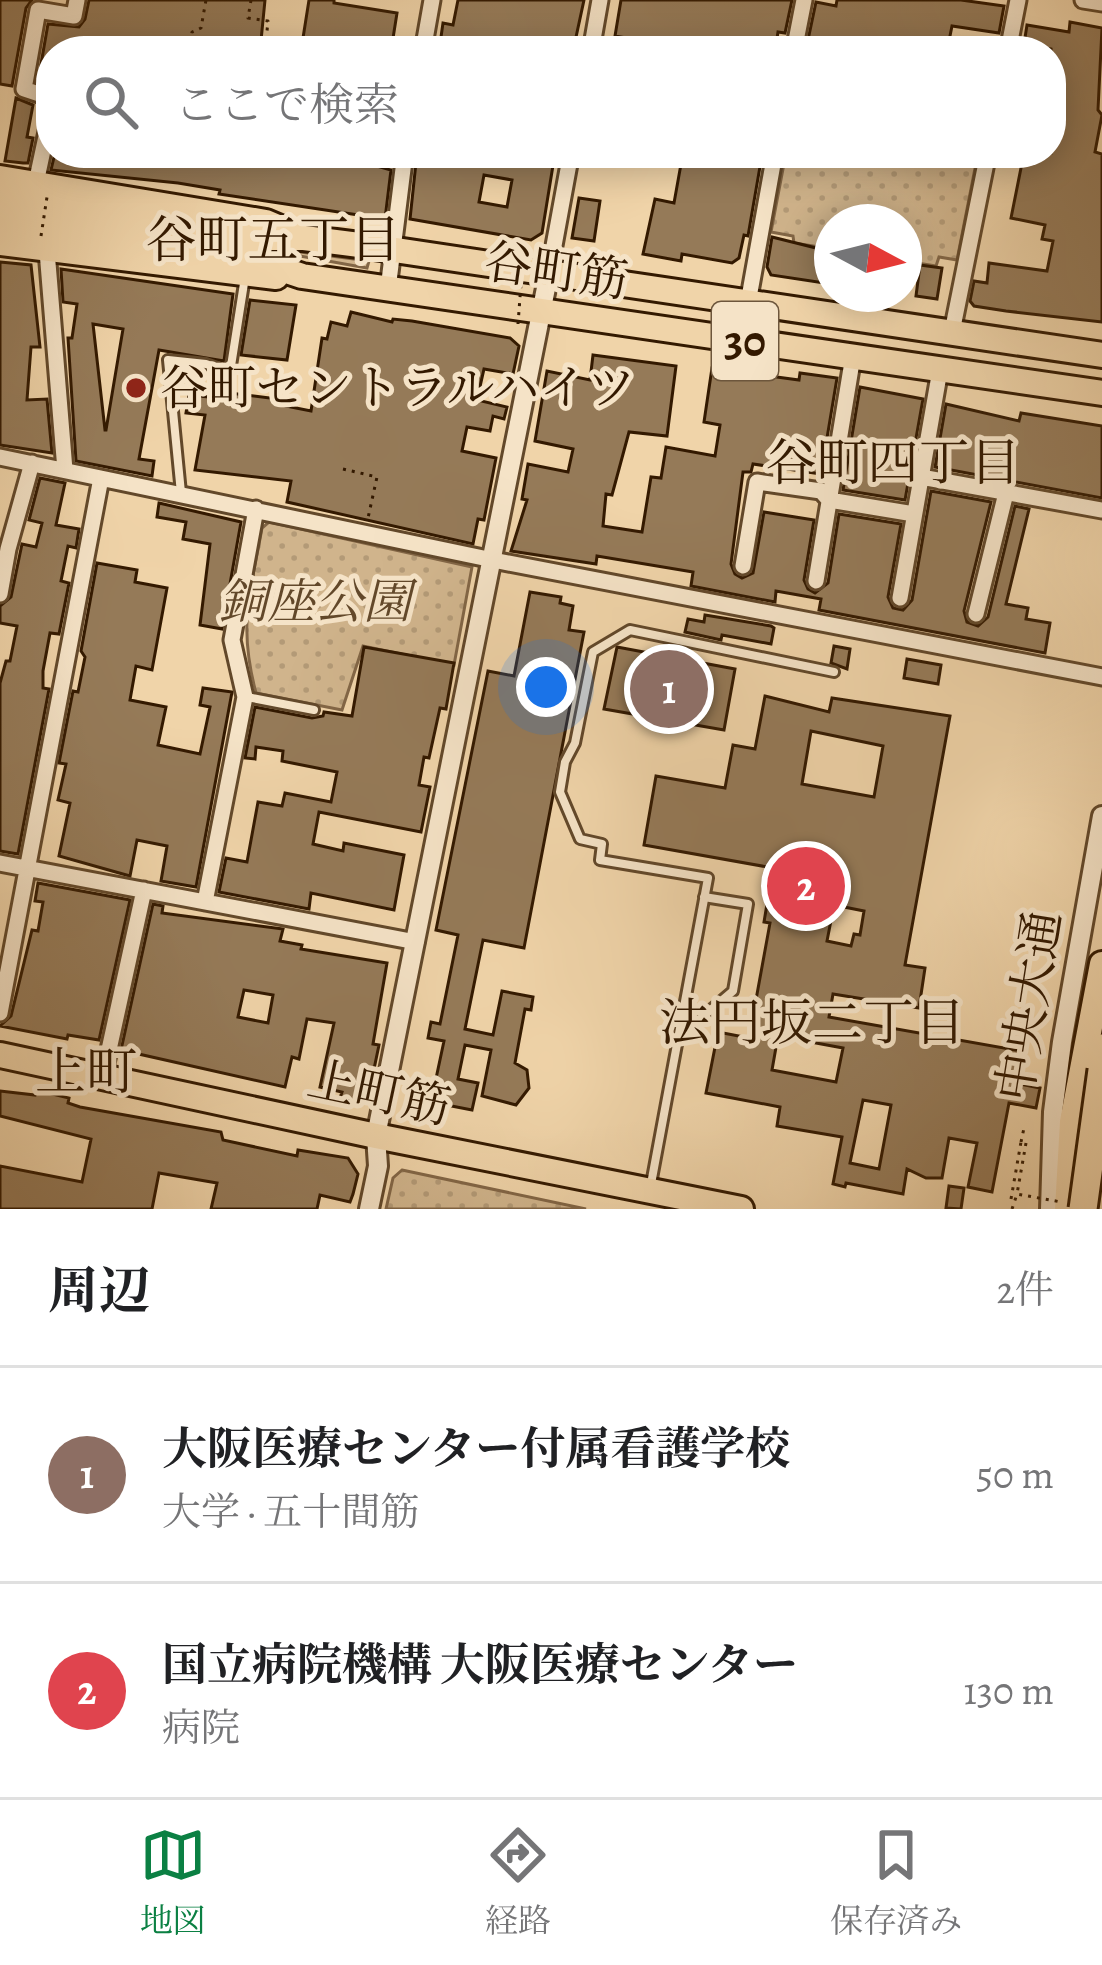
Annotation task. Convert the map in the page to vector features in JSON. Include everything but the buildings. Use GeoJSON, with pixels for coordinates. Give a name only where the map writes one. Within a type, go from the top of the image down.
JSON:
{"type":"FeatureCollection","features":[{"type":"Feature","properties":{"kind":"highway"},"geometry":{"type":"LineString","coordinates":[[1070,1206],[1098,1054]]}},
{"type":"Feature","properties":{"kind":"main road","name":"30"},"geometry":{"type":"LineString","coordinates":[[0,178],[41,190],[266,222],[304,238]]}},
{"type":"Feature","properties":{"kind":"main road","name":"谷町筋"},"geometry":{"type":"LineString","coordinates":[[0,201],[250,238],[304,238],[393,250],[1102,355]]}},
{"type":"Feature","properties":{"kind":"main road","name":"谷町筋"},"geometry":{"type":"LineString","coordinates":[[0,221],[248,258],[302,276],[1102,393]]}},
{"type":"Feature","properties":{"kind":"main road","name":"30"},"geometry":{"type":"LineString","coordinates":[[0,243],[44,243],[245,276],[302,276]]}},
{"type":"Feature","properties":{"kind":"main road","name":"中央大通"},"geometry":{"type":"LineString","coordinates":[[1098,1054],[1102,964]]}},
{"type":"Feature","properties":{"kind":"main road","name":"上町筋"},"geometry":{"type":"LineString","coordinates":[[0,1055],[741,1209]]}},
{"type":"Feature","properties":{"kind":"street"},"geometry":{"type":"LineString","coordinates":[[36,93],[24,89],[38,10],[74,16],[77,0]]}},
{"type":"Feature","properties":{"kind":"street"},"geometry":{"type":"LineString","coordinates":[[426,36],[432,0]]}},
{"type":"Feature","properties":{"kind":"street"},"geometry":{"type":"LineString","coordinates":[[594,36],[600,0]]}},
{"type":"Feature","properties":{"kind":"street"},"geometry":{"type":"LineString","coordinates":[[797,36],[804,0]]}},
{"type":"Feature","properties":{"kind":"street"},"geometry":{"type":"LineString","coordinates":[[1011,36],[1018,0]]}},
{"type":"Feature","properties":{"kind":"street"},"geometry":{"type":"LineString","coordinates":[[1083,0],[1102,3]]}},
{"type":"Feature","properties":{"kind":"street"},"geometry":{"type":"LineString","coordinates":[[41,190],[44,168]]}},
{"type":"Feature","properties":{"kind":"street"},"geometry":{"type":"LineString","coordinates":[[388,289],[403,168]]}},
{"type":"Feature","properties":{"kind":"street"},"geometry":{"type":"LineString","coordinates":[[369,1209],[378,1166],[376,1136],[569,168]]}},
{"type":"Feature","properties":{"kind":"street"},"geometry":{"type":"LineString","coordinates":[[748,304],[773,168]]}},
{"type":"Feature","properties":{"kind":"street"},"geometry":{"type":"LineString","coordinates":[[952,332],[985,168]]}},
{"type":"Feature","properties":{"kind":"street"},"geometry":{"type":"LineString","coordinates":[[44,243],[65,470]]}},
{"type":"Feature","properties":{"kind":"street"},"geometry":{"type":"LineString","coordinates":[[816,581],[853,356]]}},
{"type":"Feature","properties":{"kind":"street"},"geometry":{"type":"LineString","coordinates":[[900,598],[940,370]]}},
{"type":"Feature","properties":{"kind":"street"},"geometry":{"type":"LineString","coordinates":[[0,457],[494,560],[1102,677]]}},
{"type":"Feature","properties":{"kind":"street"},"geometry":{"type":"LineString","coordinates":[[0,594],[32,463]]}},
{"type":"Feature","properties":{"kind":"street"},"geometry":{"type":"LineString","coordinates":[[921,477],[1102,510]]}},
{"type":"Feature","properties":{"kind":"street"},"geometry":{"type":"LineString","coordinates":[[0,1013],[101,478]]}},
{"type":"Feature","properties":{"kind":"street"},"geometry":{"type":"LineString","coordinates":[[743,566],[758,482],[821,491],[829,500],[914,514]]}},
{"type":"Feature","properties":{"kind":"street"},"geometry":{"type":"LineString","coordinates":[[976,614],[1006,493]]}},
{"type":"Feature","properties":{"kind":"street"},"geometry":{"type":"LineString","coordinates":[[205,902],[245,697],[232,640],[256,509]]}},
{"type":"Feature","properties":{"kind":"street","name":"中央大通"},"geometry":{"type":"LineString","coordinates":[[1070,1206],[1053,1112],[1102,816]]}},
{"type":"Feature","properties":{"kind":"street"},"geometry":{"type":"LineString","coordinates":[[0,863],[416,942]]}},
{"type":"Feature","properties":{"kind":"street"},"geometry":{"type":"LineString","coordinates":[[103,1077],[144,890]]}},
{"type":"Feature","properties":{"kind":"lane"},"geometry":{"type":"LineString","coordinates":[[181,493],[168,360],[223,370],[231,366],[245,276]]}},
{"type":"Feature","properties":{"kind":"lane"},"geometry":{"type":"LineString","coordinates":[[649,1191],[708,878],[600,860],[602,844],[580,839],[560,792],[593,652],[630,630],[834,672]]}},
{"type":"Feature","properties":{"kind":"lane"},"geometry":{"type":"LineString","coordinates":[[245,697],[314,710]]}},
{"type":"Feature","properties":{"kind":"lane"},"geometry":{"type":"LineString","coordinates":[[678,1038],[734,991],[748,904],[704,897]]}},
{"type":"Feature","properties":{"kind":"path"},"geometry":{"type":"LineString","coordinates":[[191,36],[201,28],[206,0]]}},
{"type":"Feature","properties":{"kind":"path"},"geometry":{"type":"LineString","coordinates":[[251,0],[248,18],[268,21],[266,36]]}},
{"type":"Feature","properties":{"kind":"path"},"geometry":{"type":"LineString","coordinates":[[41,190],[44,243]]}},
{"type":"Feature","properties":{"kind":"path"},"geometry":{"type":"LineString","coordinates":[[510,248],[511,243],[526,245],[518,324]]}},
{"type":"Feature","properties":{"kind":"path"},"geometry":{"type":"LineString","coordinates":[[343,470],[377,477],[365,532]]}},
{"type":"Feature","properties":{"kind":"path"},"geometry":{"type":"LineString","coordinates":[[1011,1199],[1024,1128]]}},
{"type":"Feature","properties":{"kind":"path"},"geometry":{"type":"LineString","coordinates":[[1012,1209],[1026,1143],[1021,1142]]}},
{"type":"Feature","properties":{"kind":"path"},"geometry":{"type":"LineString","coordinates":[[1017,1193],[1070,1206]]}},
{"type":"Feature","properties":{"kind":"green space"},"geometry":{"type":"Polygon","coordinates":[[[783,168],[975,168],[957,260],[939,257],[936,266],[922,264],[922,204],[814,204],[814,246],[794,243],[793,236],[771,232],[783,168]]]}},
{"type":"Feature","properties":{"kind":"green space"},"geometry":{"type":"Polygon","coordinates":[[[216,241],[369,261],[367,268],[216,241]]]}},
{"type":"Feature","properties":{"kind":"green space","name":"銅座公園"},"geometry":{"type":"Polygon","coordinates":[[[269,522],[472,567],[454,665],[363,646],[342,710],[256,693],[248,648],[248,610],[262,528],[269,522]]]}},
{"type":"Feature","properties":{"kind":"green space"},"geometry":{"type":"Polygon","coordinates":[[[402,1170],[586,1209],[386,1209],[393,1178],[402,1170]]]}},
{"type":"Feature","properties":{"kind":"place","name":"谷町セントラルハイツ"},"geometry":{"type":"Point","coordinates":[136,388]}},
{"type":"Feature","properties":{"kind":"place","name":"大阪医療センター付属看護学校"},"geometry":{"type":"Point","coordinates":[669,689]}},
{"type":"Feature","properties":{"kind":"place","name":"国立病院機構 大阪医療センター"},"geometry":{"type":"Point","coordinates":[806,886]}},
{"type":"Feature","properties":{"kind":"district","name":"谷町五丁目"},"geometry":{"type":"Point","coordinates":[273,240]}},
{"type":"Feature","properties":{"kind":"district","name":"谷町四丁目"},"geometry":{"type":"Point","coordinates":[893,463]}},
{"type":"Feature","properties":{"kind":"district","name":"法円坂二丁目"},"geometry":{"type":"Point","coordinates":[812,1023]}},
{"type":"Feature","properties":{"kind":"district","name":"上町"},"geometry":{"type":"Point","coordinates":[86,1072]}}]}
